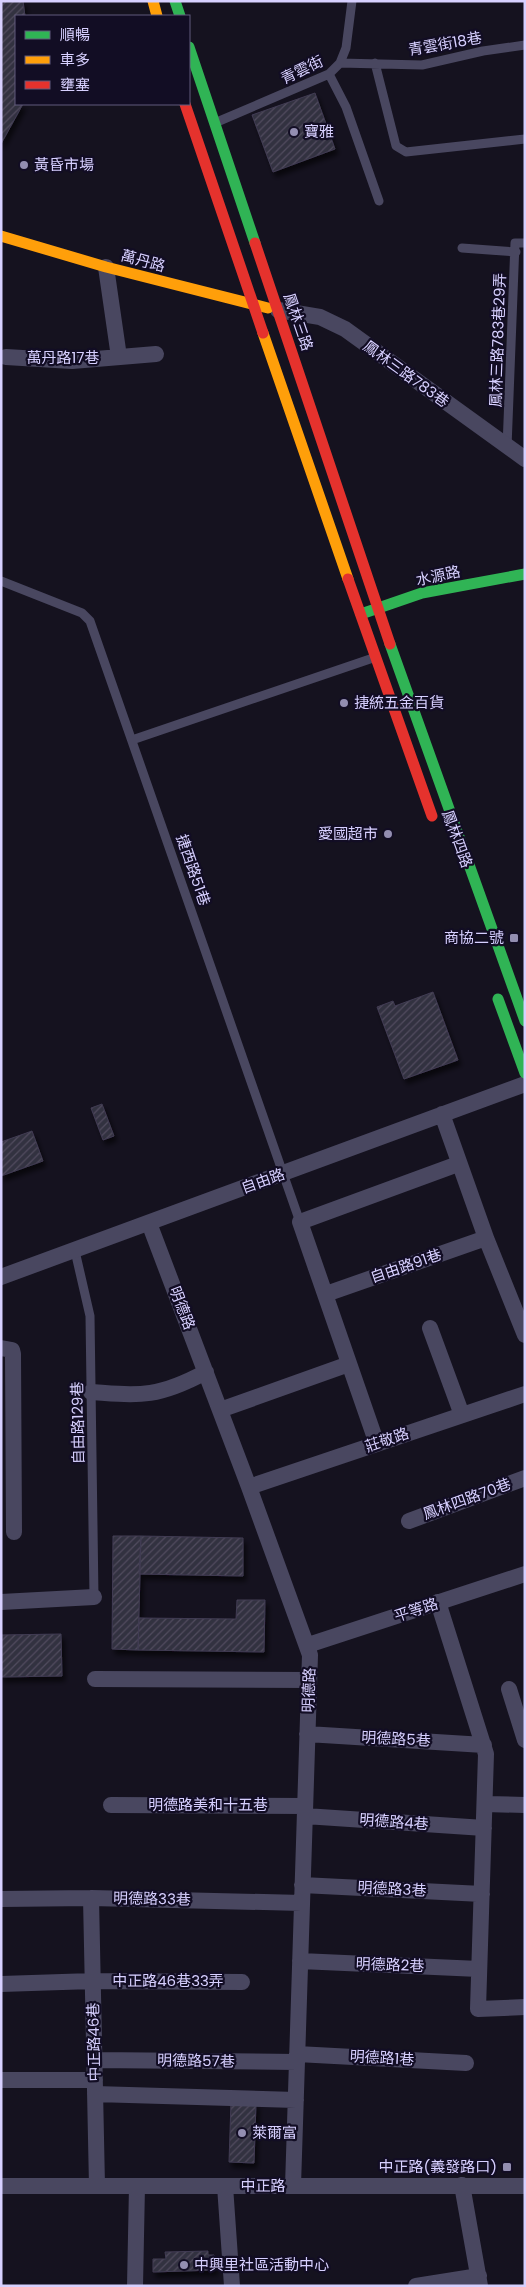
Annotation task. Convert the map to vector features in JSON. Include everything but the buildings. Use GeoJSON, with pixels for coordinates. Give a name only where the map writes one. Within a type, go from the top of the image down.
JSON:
{"type":"FeatureCollection","features":[{"type":"Feature","properties":{"kind":"main road"},"geometry":{"type":"LineString","coordinates":[[153,1],[157,15]]}},
{"type":"Feature","properties":{"kind":"main road"},"geometry":{"type":"LineString","coordinates":[[175,1],[180,15]]}},
{"type":"Feature","properties":{"kind":"main road","name":"鳳林三路"},"geometry":{"type":"LineString","coordinates":[[190,50],[378,608]]}},
{"type":"Feature","properties":{"kind":"main road"},"geometry":{"type":"LineString","coordinates":[[185,105],[360,615]]}},
{"type":"Feature","properties":{"kind":"main road","name":"萬丹路"},"geometry":{"type":"LineString","coordinates":[[1,236],[106,267],[254,306],[278,310]]}},
{"type":"Feature","properties":{"kind":"main road","name":"水源路"},"geometry":{"type":"LineString","coordinates":[[360,615],[422,593],[525,574]]}},
{"type":"Feature","properties":{"kind":"main road","name":"鳳林四路"},"geometry":{"type":"LineString","coordinates":[[378,608],[525,1021]]}},
{"type":"Feature","properties":{"kind":"main road","name":"鳳林四路"},"geometry":{"type":"LineString","coordinates":[[360,615],[435,824]]}},
{"type":"Feature","properties":{"kind":"main road"},"geometry":{"type":"LineString","coordinates":[[495,989],[525,1073]]}},
{"type":"Feature","properties":{"kind":"street","name":"萬丹路17巷"},"geometry":{"type":"LineString","coordinates":[[106,267],[119,356]]}},
{"type":"Feature","properties":{"kind":"street","name":"鳳林三路783巷"},"geometry":{"type":"LineString","coordinates":[[278,310],[320,318],[345,330],[525,459]]}},
{"type":"Feature","properties":{"kind":"street","name":"萬丹路17巷"},"geometry":{"type":"LineString","coordinates":[[6,357],[72,361],[156,354]]}},
{"type":"Feature","properties":{"kind":"street","name":"自由路"},"geometry":{"type":"LineString","coordinates":[[1,1277],[525,1084]]}},
{"type":"Feature","properties":{"kind":"street"},"geometry":{"type":"LineString","coordinates":[[442,1114],[458,1164],[525,1335]]}},
{"type":"Feature","properties":{"kind":"street"},"geometry":{"type":"LineString","coordinates":[[377,1444],[300,1222],[458,1164]]}},
{"type":"Feature","properties":{"kind":"street","name":"明德路"},"geometry":{"type":"LineString","coordinates":[[149,1223],[308,1645],[309,1680],[293,2186]]}},
{"type":"Feature","properties":{"kind":"street","name":"自由路91巷"},"geometry":{"type":"LineString","coordinates":[[326,1294],[486,1238]]}},
{"type":"Feature","properties":{"kind":"street"},"geometry":{"type":"LineString","coordinates":[[430,1328],[462,1415]]}},
{"type":"Feature","properties":{"kind":"street"},"geometry":{"type":"LineString","coordinates":[[1,1348],[12,1350],[13,1354],[14,1532]]}},
{"type":"Feature","properties":{"kind":"street"},"geometry":{"type":"LineString","coordinates":[[220,1410],[349,1364]]}},
{"type":"Feature","properties":{"kind":"street"},"geometry":{"type":"LineString","coordinates":[[91,1392],[139,1395],[160,1392],[176,1388],[206,1372]]}},
{"type":"Feature","properties":{"kind":"street","name":"莊敬路"},"geometry":{"type":"LineString","coordinates":[[249,1487],[525,1394]]}},
{"type":"Feature","properties":{"kind":"street","name":"鳳林四路70巷"},"geometry":{"type":"LineString","coordinates":[[409,1521],[525,1478]]}},
{"type":"Feature","properties":{"kind":"street","name":"平等路"},"geometry":{"type":"LineString","coordinates":[[308,1645],[525,1574]]}},
{"type":"Feature","properties":{"kind":"street"},"geometry":{"type":"LineString","coordinates":[[1,1602],[94,1597]]}},
{"type":"Feature","properties":{"kind":"street"},"geometry":{"type":"LineString","coordinates":[[438,1602],[486,1754],[478,2009],[525,2007]]}},
{"type":"Feature","properties":{"kind":"street"},"geometry":{"type":"LineString","coordinates":[[95,1679],[309,1680]]}},
{"type":"Feature","properties":{"kind":"street"},"geometry":{"type":"LineString","coordinates":[[509,1689],[525,1740]]}},
{"type":"Feature","properties":{"kind":"street","name":"明德路5巷"},"geometry":{"type":"LineString","coordinates":[[307,1734],[484,1745]]}},
{"type":"Feature","properties":{"kind":"street"},"geometry":{"type":"LineString","coordinates":[[485,1804],[525,1805]]}},
{"type":"Feature","properties":{"kind":"street","name":"明德路美和十五巷"},"geometry":{"type":"LineString","coordinates":[[112,1805],[305,1811]]}},
{"type":"Feature","properties":{"kind":"street","name":"明德路4巷"},"geometry":{"type":"LineString","coordinates":[[305,1811],[484,1828]]}},
{"type":"Feature","properties":{"kind":"street","name":"明德路3巷"},"geometry":{"type":"LineString","coordinates":[[302,1885],[482,1894]]}},
{"type":"Feature","properties":{"kind":"street","name":"明德路33巷"},"geometry":{"type":"LineString","coordinates":[[1,1899],[91,1898],[302,1903]]}},
{"type":"Feature","properties":{"kind":"street","name":"中正路46巷"},"geometry":{"type":"LineString","coordinates":[[91,1898],[97,2186]]}},
{"type":"Feature","properties":{"kind":"street","name":"明德路2巷"},"geometry":{"type":"LineString","coordinates":[[300,1962],[479,1969]]}},
{"type":"Feature","properties":{"kind":"street","name":"中正路46巷33弄"},"geometry":{"type":"LineString","coordinates":[[1,1984],[93,1981],[242,1982]]}},
{"type":"Feature","properties":{"kind":"street","name":"明德路57巷"},"geometry":{"type":"LineString","coordinates":[[94,2060],[297,2058]]}},
{"type":"Feature","properties":{"kind":"street","name":"明德路1巷"},"geometry":{"type":"LineString","coordinates":[[297,2058],[466,2063]]}},
{"type":"Feature","properties":{"kind":"street"},"geometry":{"type":"LineString","coordinates":[[1,2080],[296,2100]]}},
{"type":"Feature","properties":{"kind":"street"},"geometry":{"type":"LineString","coordinates":[[416,2286],[480,2281],[462,2185]]}},
{"type":"Feature","properties":{"kind":"street","name":"中正路"},"geometry":{"type":"LineString","coordinates":[[1,2186],[525,2186]]}},
{"type":"Feature","properties":{"kind":"street"},"geometry":{"type":"LineString","coordinates":[[134,2286],[137,2186]]}},
{"type":"Feature","properties":{"kind":"street"},"geometry":{"type":"LineString","coordinates":[[225,2186],[232,2286]]}},
{"type":"Feature","properties":{"kind":"lane","name":"青雲街"},"geometry":{"type":"LineString","coordinates":[[214,123],[329,74],[340,64],[346,48],[352,1]]}},
{"type":"Feature","properties":{"kind":"lane","name":"青雲街18巷"},"geometry":{"type":"LineString","coordinates":[[340,64],[422,65],[483,51],[525,45]]}},
{"type":"Feature","properties":{"kind":"lane"},"geometry":{"type":"LineString","coordinates":[[375,63],[396,146],[400,150],[406,152],[525,139]]}},
{"type":"Feature","properties":{"kind":"lane"},"geometry":{"type":"LineString","coordinates":[[329,74],[346,107],[378,201]]}},
{"type":"Feature","properties":{"kind":"lane","name":"鳳林三路783巷29弄"},"geometry":{"type":"LineString","coordinates":[[507,447],[516,243],[525,243]]}},
{"type":"Feature","properties":{"kind":"lane"},"geometry":{"type":"LineString","coordinates":[[462,248],[516,252]]}},
{"type":"Feature","properties":{"kind":"lane","name":"捷西路51巷"},"geometry":{"type":"LineString","coordinates":[[1,580],[82,613],[90,621],[300,1222]]}},
{"type":"Feature","properties":{"kind":"lane"},"geometry":{"type":"LineString","coordinates":[[132,740],[375,657]]}},
{"type":"Feature","properties":{"kind":"lane","name":"自由路129巷"},"geometry":{"type":"LineString","coordinates":[[75,1251],[90,1316],[94,1597]]}},
{"type":"Feature","properties":{"kind":"traffic: fast"},"geometry":{"type":"LineString","coordinates":[[175,1],[180,15]]}},
{"type":"Feature","properties":{"kind":"traffic: fast"},"geometry":{"type":"LineString","coordinates":[[190,50],[255,243]]}},
{"type":"Feature","properties":{"kind":"traffic: fast"},"geometry":{"type":"LineString","coordinates":[[361,614],[422,593],[525,574]]}},
{"type":"Feature","properties":{"kind":"traffic: fast"},"geometry":{"type":"LineString","coordinates":[[390,644],[525,1021]]}},
{"type":"Feature","properties":{"kind":"traffic: fast"},"geometry":{"type":"LineString","coordinates":[[498,999],[525,1073]]}},
{"type":"Feature","properties":{"kind":"traffic: slow"},"geometry":{"type":"LineString","coordinates":[[153,1],[157,15]]}},
{"type":"Feature","properties":{"kind":"traffic: slow"},"geometry":{"type":"LineString","coordinates":[[1,236],[106,267],[268,308]]}},
{"type":"Feature","properties":{"kind":"traffic: slow"},"geometry":{"type":"LineString","coordinates":[[263,333],[348,579]]}},
{"type":"Feature","properties":{"kind":"traffic: jam"},"geometry":{"type":"LineString","coordinates":[[185,105],[263,333]]}},
{"type":"Feature","properties":{"kind":"traffic: jam"},"geometry":{"type":"LineString","coordinates":[[255,243],[390,644]]}},
{"type":"Feature","properties":{"kind":"traffic: jam"},"geometry":{"type":"LineString","coordinates":[[348,579],[432,816]]}},
{"type":"Feature","properties":{"kind":"place","name":"寶雅"},"geometry":{"type":"Point","coordinates":[294,132]}},
{"type":"Feature","properties":{"kind":"place","name":"黃昏市場"},"geometry":{"type":"Point","coordinates":[24,165]}},
{"type":"Feature","properties":{"kind":"place","name":"捷統五金百貨"},"geometry":{"type":"Point","coordinates":[344,703]}},
{"type":"Feature","properties":{"kind":"place","name":"愛國超市"},"geometry":{"type":"Point","coordinates":[388,834]}},
{"type":"Feature","properties":{"kind":"place","name":"商協二號"},"geometry":{"type":"Point","coordinates":[514,938]}},
{"type":"Feature","properties":{"kind":"place","name":"萊爾富"},"geometry":{"type":"Point","coordinates":[242,2133]}},
{"type":"Feature","properties":{"kind":"place","name":"中正路(義發路口)"},"geometry":{"type":"Point","coordinates":[507,2167]}},
{"type":"Feature","properties":{"kind":"place","name":"中興里社區活動中心"},"geometry":{"type":"Point","coordinates":[184,2265]}}]}
